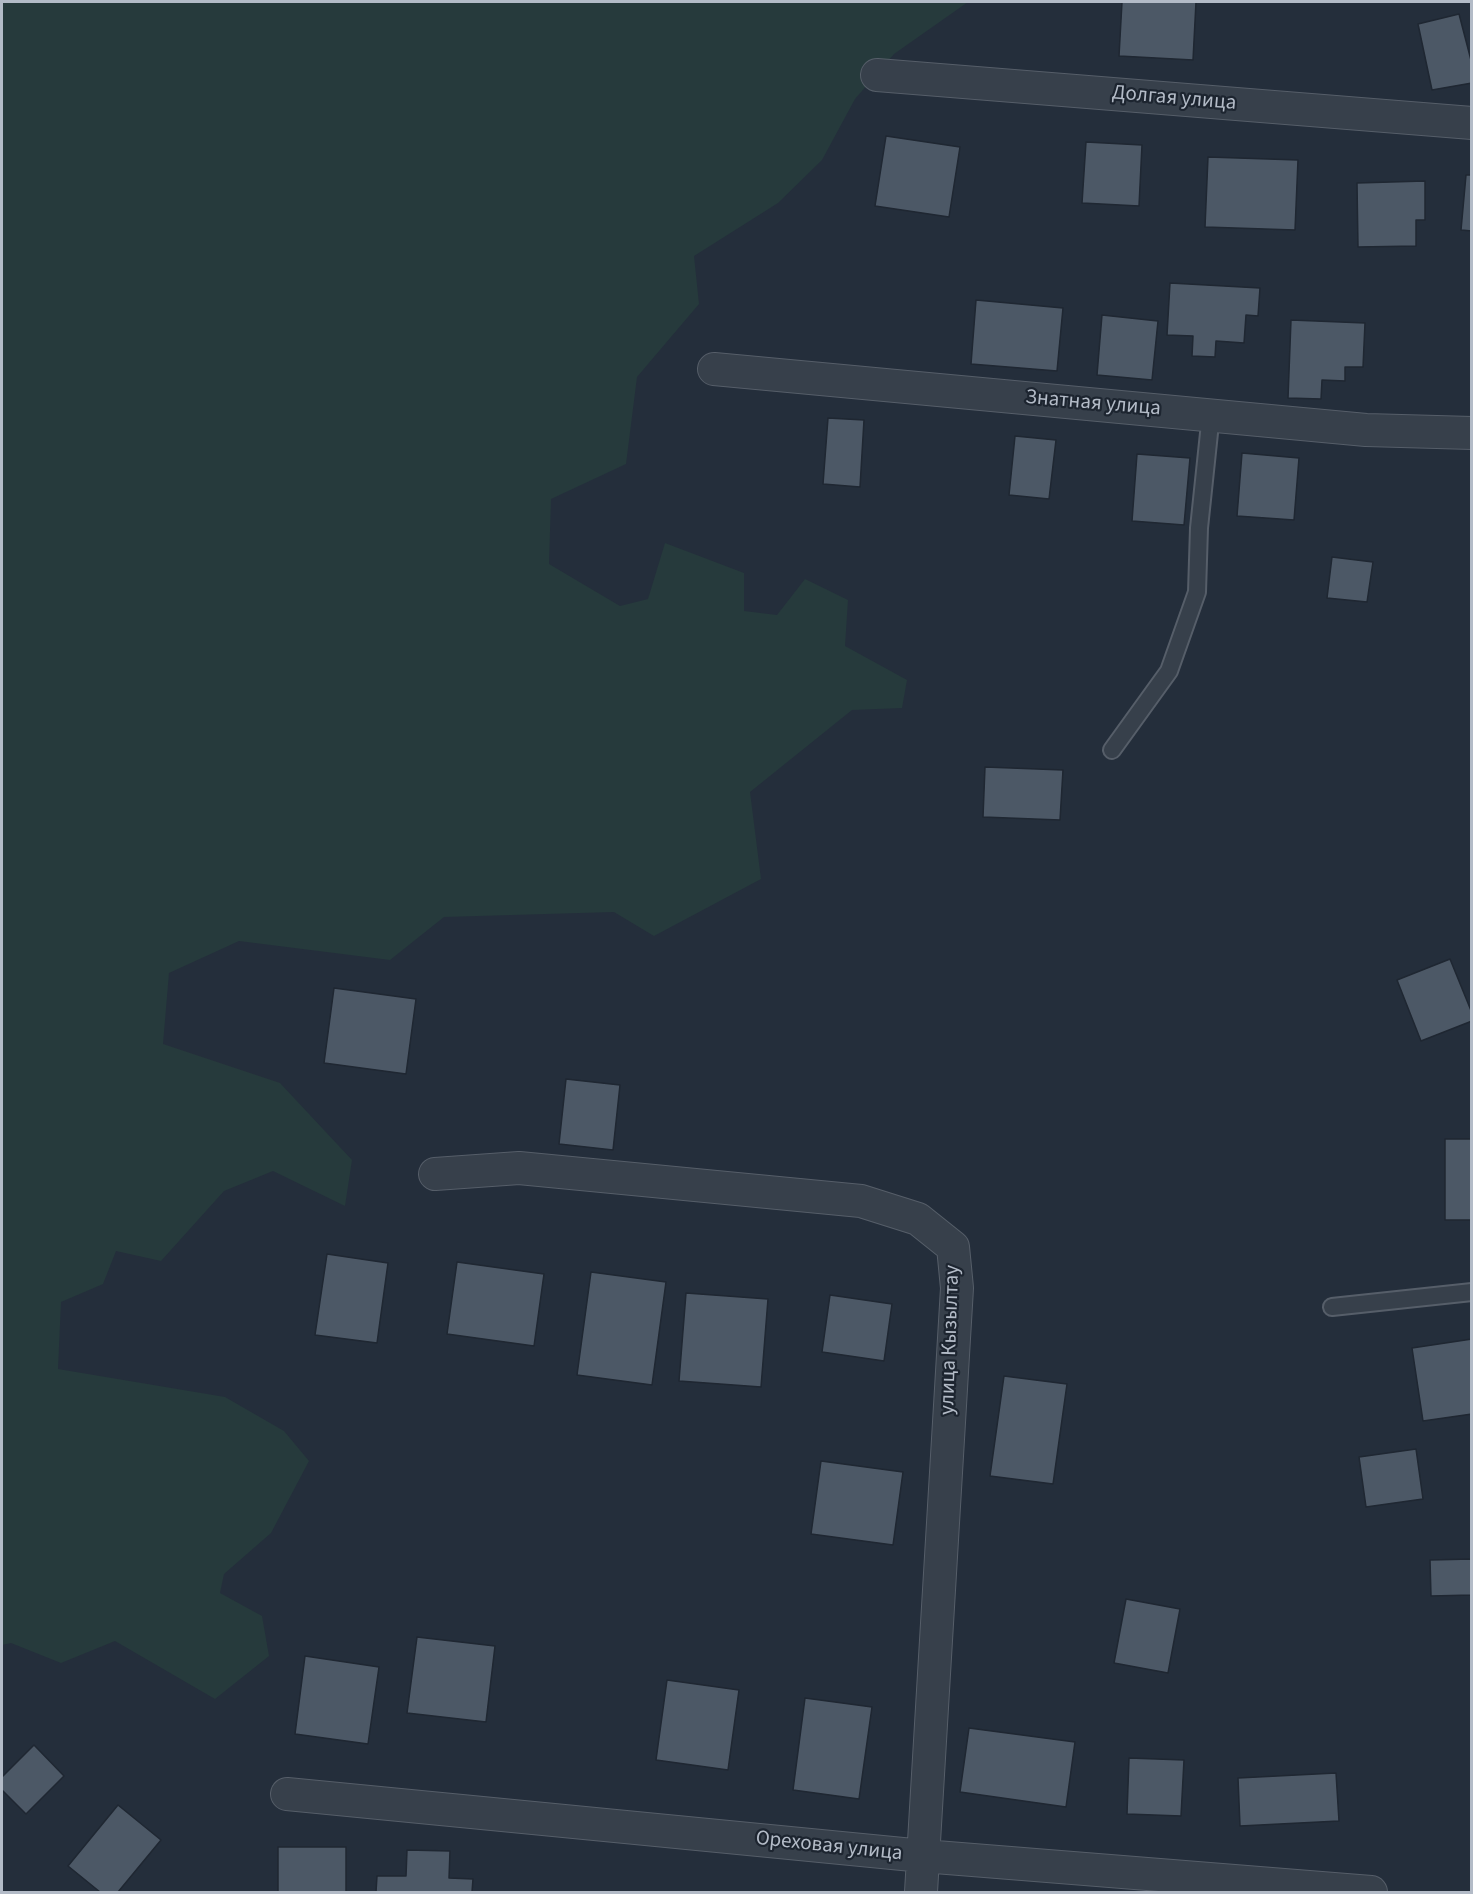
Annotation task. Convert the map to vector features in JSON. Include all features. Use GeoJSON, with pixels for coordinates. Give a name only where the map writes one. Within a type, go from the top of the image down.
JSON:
{"type":"FeatureCollection","features":[{"type":"Feature","properties":{"kind":"street","name":"Долгая улица"},"geometry":{"type":"LineString","coordinates":[[877,75],[1472,123]]}},
{"type":"Feature","properties":{"kind":"street","name":"Знатная улица"},"geometry":{"type":"LineString","coordinates":[[714,369],[1366,430],[1472,434]]}},
{"type":"Feature","properties":{"kind":"street","name":"улица Кызылтау"},"geometry":{"type":"LineString","coordinates":[[435,1174],[519,1168],[861,1201],[918,1219],[952,1247],[957,1288],[921,1893]]}},
{"type":"Feature","properties":{"kind":"street","name":"Ореховая улица"},"geometry":{"type":"LineString","coordinates":[[287,1794],[923,1856],[1371,1893]]}},
{"type":"Feature","properties":{"kind":"lane"},"geometry":{"type":"LineString","coordinates":[[1113,750],[1169,672],[1197,591],[1199,528],[1211,414]]}},
{"type":"Feature","properties":{"kind":"lane"},"geometry":{"type":"LineString","coordinates":[[1332,1306],[1472,1292]]}},
{"type":"Feature","properties":{"kind":"green space"},"geometry":{"type":"Polygon","coordinates":[[[2,2],[968,2],[894,54],[855,99],[822,160],[778,203],[694,256],[699,304],[637,377],[626,464],[551,499],[549,564],[620,606],[648,599],[665,543],[744,573],[744,611],[777,615],[805,579],[848,600],[845,646],[907,680],[902,708],[852,710],[750,792],[761,879],[654,936],[614,912],[444,917],[390,960],[239,941],[169,973],[163,1044],[280,1083],[352,1160],[345,1206],[273,1171],[224,1191],[161,1261],[116,1251],[103,1284],[61,1302],[58,1369],[225,1397],[284,1431],[309,1461],[271,1533],[224,1574],[220,1593],[262,1616],[269,1656],[215,1699],[115,1641],[61,1663],[11,1643],[2,1645],[2,2]]]}},
{"type":"Feature","properties":{"kind":"building"},"geometry":{"type":"Polygon","coordinates":[[[1122,2],[1196,2],[1193,60],[1119,56],[1122,2]]]}},
{"type":"Feature","properties":{"kind":"building"},"geometry":{"type":"Polygon","coordinates":[[[1459,14],[1472,64],[1472,83],[1432,90],[1418,24],[1459,14]]]}},
{"type":"Feature","properties":{"kind":"building"},"geometry":{"type":"Polygon","coordinates":[[[886,136],[960,147],[949,217],[875,206],[886,136]]]}},
{"type":"Feature","properties":{"kind":"building"},"geometry":{"type":"Polygon","coordinates":[[[1086,142],[1142,145],[1139,206],[1082,203],[1086,142]]]}},
{"type":"Feature","properties":{"kind":"building"},"geometry":{"type":"Polygon","coordinates":[[[1208,157],[1298,160],[1295,230],[1205,227],[1208,157]]]}},
{"type":"Feature","properties":{"kind":"building"},"geometry":{"type":"Polygon","coordinates":[[[1466,175],[1472,175],[1472,231],[1461,230],[1466,175]]]}},
{"type":"Feature","properties":{"kind":"building"},"geometry":{"type":"Polygon","coordinates":[[[1425,181],[1425,220],[1416,220],[1416,246],[1358,247],[1357,183],[1425,181]]]}},
{"type":"Feature","properties":{"kind":"building"},"geometry":{"type":"Polygon","coordinates":[[[1170,283],[1260,288],[1258,316],[1246,315],[1244,343],[1216,341],[1215,357],[1192,356],[1193,336],[1167,335],[1170,283]]]}},
{"type":"Feature","properties":{"kind":"building"},"geometry":{"type":"Polygon","coordinates":[[[976,300],[1063,308],[1057,371],[971,364],[976,300]]]}},
{"type":"Feature","properties":{"kind":"building"},"geometry":{"type":"Polygon","coordinates":[[[1102,315],[1158,321],[1152,380],[1097,375],[1102,315]]]}},
{"type":"Feature","properties":{"kind":"building"},"geometry":{"type":"Polygon","coordinates":[[[1291,320],[1365,323],[1363,367],[1345,367],[1345,381],[1322,380],[1321,399],[1288,398],[1291,320]]]}},
{"type":"Feature","properties":{"kind":"building"},"geometry":{"type":"Polygon","coordinates":[[[828,418],[864,420],[860,487],[823,484],[828,418]]]}},
{"type":"Feature","properties":{"kind":"building"},"geometry":{"type":"Polygon","coordinates":[[[1015,436],[1056,440],[1049,499],[1009,495],[1015,436]]]}},
{"type":"Feature","properties":{"kind":"building"},"geometry":{"type":"Polygon","coordinates":[[[1242,453],[1299,458],[1294,520],[1237,516],[1242,453]]]}},
{"type":"Feature","properties":{"kind":"building"},"geometry":{"type":"Polygon","coordinates":[[[1137,454],[1190,458],[1184,525],[1132,521],[1137,454]]]}},
{"type":"Feature","properties":{"kind":"building"},"geometry":{"type":"Polygon","coordinates":[[[1332,557],[1373,562],[1367,602],[1327,598],[1332,557]]]}},
{"type":"Feature","properties":{"kind":"building"},"geometry":{"type":"Polygon","coordinates":[[[985,767],[1063,770],[1060,820],[983,817],[985,767]]]}},
{"type":"Feature","properties":{"kind":"building"},"geometry":{"type":"Polygon","coordinates":[[[1450,959],[1472,1013],[1472,1021],[1421,1041],[1397,980],[1450,959]]]}},
{"type":"Feature","properties":{"kind":"building"},"geometry":{"type":"Polygon","coordinates":[[[334,988],[416,999],[406,1074],[324,1063],[334,988]]]}},
{"type":"Feature","properties":{"kind":"building"},"geometry":{"type":"Polygon","coordinates":[[[566,1079],[620,1085],[613,1150],[559,1144],[566,1079]]]}},
{"type":"Feature","properties":{"kind":"building"},"geometry":{"type":"Polygon","coordinates":[[[1445,1139],[1472,1139],[1472,1220],[1445,1220],[1445,1139]]]}},
{"type":"Feature","properties":{"kind":"building"},"geometry":{"type":"Polygon","coordinates":[[[327,1254],[388,1263],[377,1343],[315,1335],[327,1254]]]}},
{"type":"Feature","properties":{"kind":"building"},"geometry":{"type":"Polygon","coordinates":[[[457,1262],[544,1274],[534,1346],[447,1334],[457,1262]]]}},
{"type":"Feature","properties":{"kind":"building"},"geometry":{"type":"Polygon","coordinates":[[[591,1272],[666,1282],[652,1385],[577,1375],[591,1272]]]}},
{"type":"Feature","properties":{"kind":"building"},"geometry":{"type":"Polygon","coordinates":[[[686,1293],[768,1299],[761,1387],[679,1381],[686,1293]]]}},
{"type":"Feature","properties":{"kind":"building"},"geometry":{"type":"Polygon","coordinates":[[[830,1295],[892,1304],[884,1361],[822,1352],[830,1295]]]}},
{"type":"Feature","properties":{"kind":"building"},"geometry":{"type":"Polygon","coordinates":[[[1472,1339],[1472,1414],[1423,1421],[1412,1348],[1472,1339]]]}},
{"type":"Feature","properties":{"kind":"building"},"geometry":{"type":"Polygon","coordinates":[[[1004,1376],[1067,1384],[1053,1484],[990,1476],[1004,1376]]]}},
{"type":"Feature","properties":{"kind":"building"},"geometry":{"type":"Polygon","coordinates":[[[1416,1449],[1423,1499],[1366,1507],[1359,1457],[1416,1449]]]}},
{"type":"Feature","properties":{"kind":"building"},"geometry":{"type":"Polygon","coordinates":[[[821,1461],[903,1472],[893,1545],[811,1534],[821,1461]]]}},
{"type":"Feature","properties":{"kind":"building"},"geometry":{"type":"Polygon","coordinates":[[[1472,1559],[1472,1595],[1431,1596],[1430,1560],[1472,1559]]]}},
{"type":"Feature","properties":{"kind":"building"},"geometry":{"type":"Polygon","coordinates":[[[1126,1599],[1180,1609],[1168,1673],[1114,1663],[1126,1599]]]}},
{"type":"Feature","properties":{"kind":"building"},"geometry":{"type":"Polygon","coordinates":[[[417,1637],[495,1646],[486,1722],[407,1713],[417,1637]]]}},
{"type":"Feature","properties":{"kind":"building"},"geometry":{"type":"Polygon","coordinates":[[[305,1656],[379,1667],[368,1744],[295,1734],[305,1656]]]}},
{"type":"Feature","properties":{"kind":"building"},"geometry":{"type":"Polygon","coordinates":[[[667,1680],[739,1690],[728,1770],[656,1760],[667,1680]]]}},
{"type":"Feature","properties":{"kind":"building"},"geometry":{"type":"Polygon","coordinates":[[[805,1698],[872,1707],[859,1799],[793,1790],[805,1698]]]}},
{"type":"Feature","properties":{"kind":"building"},"geometry":{"type":"Polygon","coordinates":[[[969,1728],[1075,1742],[1066,1807],[960,1792],[969,1728]]]}},
{"type":"Feature","properties":{"kind":"building"},"geometry":{"type":"Polygon","coordinates":[[[34,1745],[64,1776],[26,1814],[2,1790],[2,1777],[34,1745]]]}},
{"type":"Feature","properties":{"kind":"building"},"geometry":{"type":"Polygon","coordinates":[[[1129,1758],[1184,1760],[1181,1816],[1127,1814],[1129,1758]]]}},
{"type":"Feature","properties":{"kind":"building"},"geometry":{"type":"Polygon","coordinates":[[[1336,1773],[1339,1821],[1240,1826],[1238,1778],[1336,1773]]]}},
{"type":"Feature","properties":{"kind":"building"},"geometry":{"type":"Polygon","coordinates":[[[118,1805],[161,1840],[118,1892],[100,1892],[68,1866],[118,1805]]]}},
{"type":"Feature","properties":{"kind":"building"},"geometry":{"type":"Polygon","coordinates":[[[278,1847],[346,1847],[346,1892],[278,1892],[278,1847]]]}},
{"type":"Feature","properties":{"kind":"building"},"geometry":{"type":"Polygon","coordinates":[[[407,1850],[450,1851],[449,1878],[473,1879],[472,1892],[376,1892],[377,1876],[406,1876],[407,1850]]]}}]}
